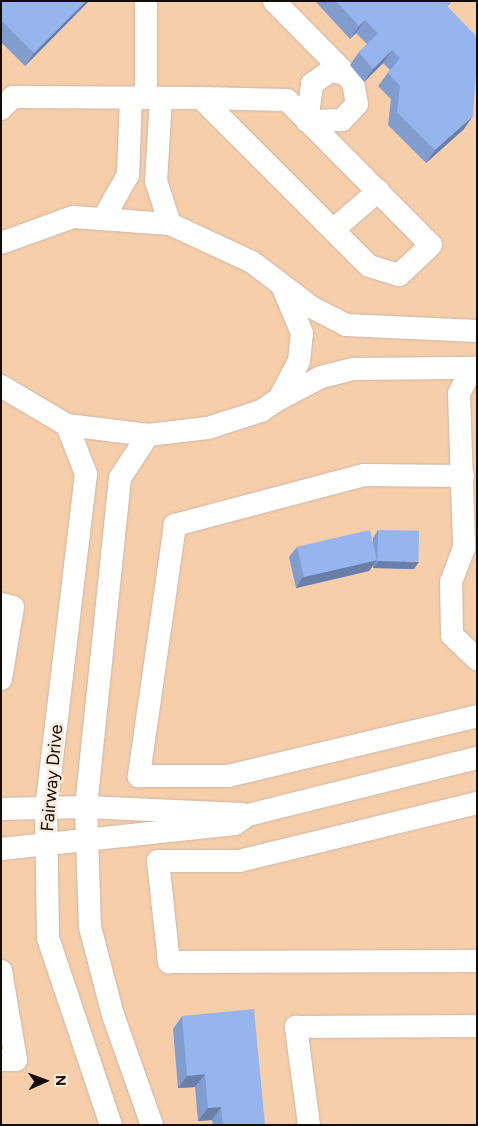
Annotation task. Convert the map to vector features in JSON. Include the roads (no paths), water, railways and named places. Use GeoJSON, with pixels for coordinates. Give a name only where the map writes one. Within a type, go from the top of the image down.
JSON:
{"type":"FeatureCollection","features":[{"type":"Feature","properties":{"kind":"street"},"geometry":{"type":"LineString","coordinates":[[146,1],[146,98],[156,181],[170,224]]}},
{"type":"Feature","properties":{"kind":"street"},"geometry":{"type":"LineString","coordinates":[[274,1],[350,78],[358,98],[350,115],[334,121],[307,121]]}},
{"type":"Feature","properties":{"kind":"street"},"geometry":{"type":"LineString","coordinates":[[307,121],[311,109],[308,92],[315,79],[330,71],[350,78]]}},
{"type":"Feature","properties":{"kind":"street"},"geometry":{"type":"LineString","coordinates":[[5,96],[201,98],[287,100],[431,245],[399,275],[369,266],[201,98]]}},
{"type":"Feature","properties":{"kind":"street"},"geometry":{"type":"LineString","coordinates":[[103,219],[128,175],[146,98]]}},
{"type":"Feature","properties":{"kind":"street"},"geometry":{"type":"LineString","coordinates":[[333,230],[378,191]]}},
{"type":"Feature","properties":{"kind":"street"},"geometry":{"type":"LineString","coordinates":[[1,243],[73,217],[170,224],[252,262],[311,308],[346,325],[477,331]]}},
{"type":"Feature","properties":{"kind":"street"},"geometry":{"type":"LineString","coordinates":[[279,399],[299,361],[302,333],[280,283]]}},
{"type":"Feature","properties":{"kind":"street"},"geometry":{"type":"LineString","coordinates":[[1,386],[67,426],[148,436],[208,428],[261,410],[321,377],[354,370],[474,368]]}},
{"type":"Feature","properties":{"kind":"street"},"geometry":{"type":"LineString","coordinates":[[474,368],[459,394],[464,476],[464,548],[451,582],[452,635],[477,660]]}},
{"type":"Feature","properties":{"kind":"street","name":"Fairway Drive"},"geometry":{"type":"LineString","coordinates":[[67,426],[86,474],[46,808],[48,938],[110,1125]]}},
{"type":"Feature","properties":{"kind":"street","name":"Fairway Drive"},"geometry":{"type":"LineString","coordinates":[[148,436],[120,478],[86,807],[90,926],[113,1015],[152,1125]]}},
{"type":"Feature","properties":{"kind":"street"},"geometry":{"type":"LineString","coordinates":[[464,476],[364,475],[175,525],[139,776],[228,776],[477,716]]}},
{"type":"Feature","properties":{"kind":"street"},"geometry":{"type":"LineString","coordinates":[[1,604],[13,607],[1,679]]}},
{"type":"Feature","properties":{"kind":"street"},"geometry":{"type":"LineString","coordinates":[[1,849],[239,817],[477,758]]}},
{"type":"Feature","properties":{"kind":"street"},"geometry":{"type":"LineString","coordinates":[[477,803],[239,861],[158,861],[169,962],[477,961]]}},
{"type":"Feature","properties":{"kind":"street"},"geometry":{"type":"LineString","coordinates":[[1,809],[86,807],[239,817]]}},
{"type":"Feature","properties":{"kind":"street"},"geometry":{"type":"LineString","coordinates":[[1,971],[16,1060],[1,1060]]}},
{"type":"Feature","properties":{"kind":"street"},"geometry":{"type":"LineString","coordinates":[[309,1125],[296,1027],[477,1026]]}}]}
